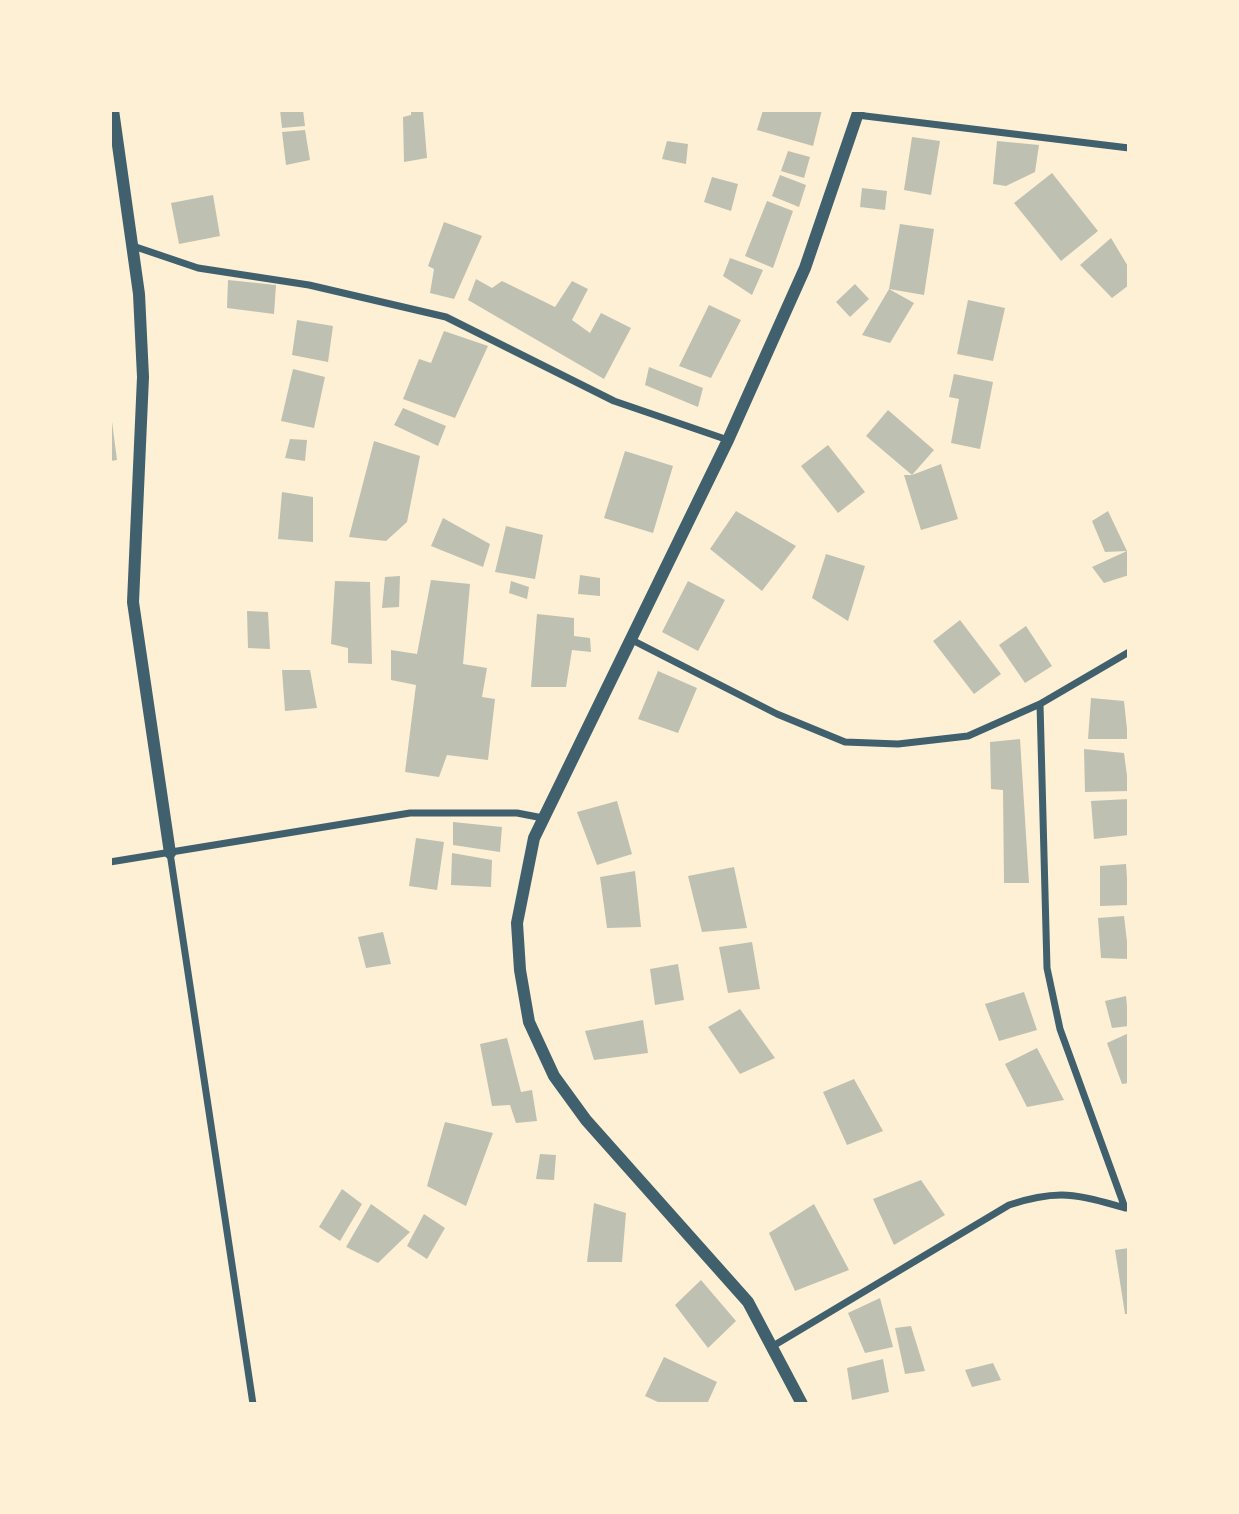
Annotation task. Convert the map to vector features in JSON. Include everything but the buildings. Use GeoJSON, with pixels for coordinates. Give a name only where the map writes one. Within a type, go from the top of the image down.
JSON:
{"type":"FeatureCollection","features":[{"type":"Feature","properties":{"kind":"street"},"geometry":{"type":"LineString","coordinates":[[113,110],[139,294],[143,377],[133,602],[253,1404]]}},
{"type":"Feature","properties":{"kind":"street"},"geometry":{"type":"LineString","coordinates":[[802,1404],[748,1302],[586,1120],[549,1065],[529,1022],[520,970],[517,923],[534,838],[728,440],[805,268],[858,113],[1129,148]]}},
{"type":"Feature","properties":{"kind":"street"},"geometry":{"type":"LineString","coordinates":[[133,246],[198,268],[309,285],[446,317],[614,401],[728,440]]}},
{"type":"Feature","properties":{"kind":"street"},"geometry":{"type":"LineString","coordinates":[[632,640],[777,714],[845,742],[898,744],[968,736],[1041,704],[1129,652]]}},
{"type":"Feature","properties":{"kind":"street"},"geometry":{"type":"LineString","coordinates":[[1041,704],[1046,968],[1060,1029],[1127,1208]]}},
{"type":"Feature","properties":{"kind":"street"},"geometry":{"type":"LineString","coordinates":[[110,862],[410,813],[517,813],[543,818]]}},
{"type":"Feature","properties":{"kind":"street"},"geometry":{"type":"LineString","coordinates":[[773,1346],[1009,1205],[1042,1194],[1076,1194],[1127,1208]]}}]}
